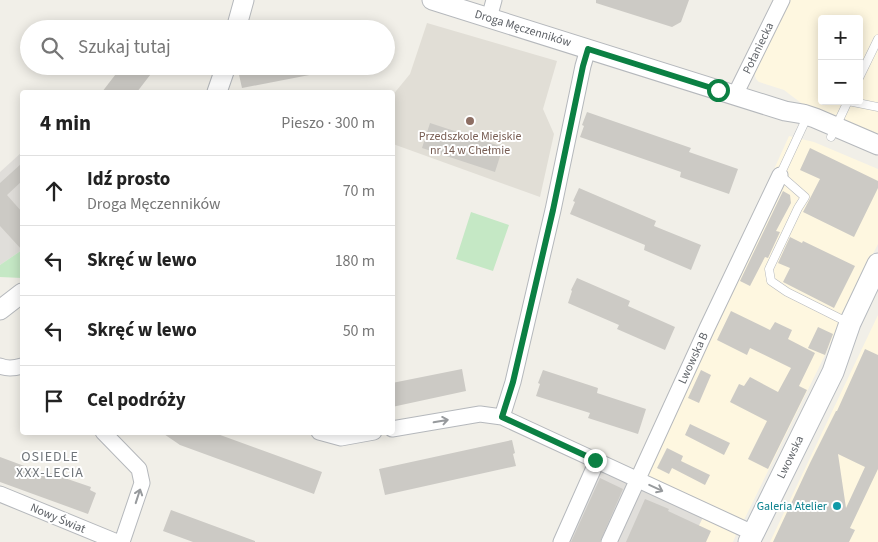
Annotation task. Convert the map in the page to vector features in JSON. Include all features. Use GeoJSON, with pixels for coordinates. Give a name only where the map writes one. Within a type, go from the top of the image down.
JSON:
{"type":"FeatureCollection","features":[{"type":"Feature","properties":{"kind":"main road","name":"Lwowska"},"geometry":{"type":"LineString","coordinates":[[751,538],[832,372],[850,325],[877,278]]}},
{"type":"Feature","properties":{"kind":"main road","name":"Lwowska"},"geometry":{"type":"LineString","coordinates":[[832,372],[855,337],[877,278]]}},
{"type":"Feature","properties":{"kind":"street"},"geometry":{"type":"LineString","coordinates":[[238,20],[244,0]]}},
{"type":"Feature","properties":{"kind":"street","name":"Droga Męczenników"},"geometry":{"type":"LineString","coordinates":[[432,0],[492,9],[588,49],[785,111],[797,121],[806,120],[833,132],[878,158]]}},
{"type":"Feature","properties":{"kind":"street","name":"Połaniecka"},"geometry":{"type":"LineString","coordinates":[[735,95],[782,0]]}},
{"type":"Feature","properties":{"kind":"street"},"geometry":{"type":"LineString","coordinates":[[502,417],[513,382],[588,49]]}},
{"type":"Feature","properties":{"kind":"street"},"geometry":{"type":"LineString","coordinates":[[218,90],[223,75]]}},
{"type":"Feature","properties":{"kind":"street","name":"Droga Męczenników"},"geometry":{"type":"LineString","coordinates":[[833,132],[878,145]]}},
{"type":"Feature","properties":{"kind":"street","name":"Lwowska B"},"geometry":{"type":"LineString","coordinates":[[609,542],[780,175]]}},
{"type":"Feature","properties":{"kind":"street"},"geometry":{"type":"LineString","coordinates":[[0,310],[20,295]]}},
{"type":"Feature","properties":{"kind":"street"},"geometry":{"type":"LineString","coordinates":[[0,366],[13,368],[20,366]]}},
{"type":"Feature","properties":{"kind":"street"},"geometry":{"type":"LineString","coordinates":[[395,428],[480,414],[502,417],[637,479],[751,538]]}},
{"type":"Feature","properties":{"kind":"street"},"geometry":{"type":"LineString","coordinates":[[106,435],[139,469],[142,483],[122,542]]}},
{"type":"Feature","properties":{"kind":"street"},"geometry":{"type":"LineString","coordinates":[[330,435],[341,438],[358,435]]}},
{"type":"Feature","properties":{"kind":"street"},"geometry":{"type":"LineString","coordinates":[[561,542],[597,460]]}},
{"type":"Feature","properties":{"kind":"street","name":"Nowy Świat"},"geometry":{"type":"LineString","coordinates":[[0,494],[117,542]]}},
{"type":"Feature","properties":{"kind":"lane"},"geometry":{"type":"LineString","coordinates":[[863,70],[878,39]]}},
{"type":"Feature","properties":{"kind":"lane"},"geometry":{"type":"LineString","coordinates":[[863,104],[878,107]]}},
{"type":"Feature","properties":{"kind":"lane"},"geometry":{"type":"LineString","coordinates":[[833,132],[846,105]]}},
{"type":"Feature","properties":{"kind":"lane"},"geometry":{"type":"LineString","coordinates":[[806,120],[780,175],[805,197],[769,269],[771,281],[787,292],[844,320],[850,325]]}},
{"type":"Feature","properties":{"kind":"shaded area"},"geometry":{"type":"Polygon","coordinates":[[[788,0],[878,0],[878,135],[805,106],[784,90],[759,82],[756,79],[755,73],[752,71],[788,0]]]}},
{"type":"Feature","properties":{"kind":"shaded area","name":"Przedszkole Miejskie nr 14 w Chełmie"},"geometry":{"type":"Polygon","coordinates":[[[427,23],[557,61],[543,109],[554,134],[540,197],[395,145],[395,92],[410,74],[427,23]]]}},
{"type":"Feature","properties":{"kind":"shaded area"},"geometry":{"type":"Polygon","coordinates":[[[789,136],[814,142],[878,169],[878,244],[743,522],[637,474],[789,136]]]}},
{"type":"Feature","properties":{"kind":"shaded area"},"geometry":{"type":"Polygon","coordinates":[[[20,154],[20,251],[0,265],[0,172],[20,154]]]}},
{"type":"Feature","properties":{"kind":"shaded area"},"geometry":{"type":"Polygon","coordinates":[[[878,315],[878,542],[770,542],[878,315]]]}},
{"type":"Feature","properties":{"kind":"shaded area"},"geometry":{"type":"Polygon","coordinates":[[[595,463],[704,515],[691,542],[560,542],[595,463]]]}},
{"type":"Feature","properties":{"kind":"shaded area"},"geometry":{"type":"Polygon","coordinates":[[[704,515],[737,532],[733,542],[691,542],[704,515]]]}},
{"type":"Feature","properties":{"kind":"green space"},"geometry":{"type":"Polygon","coordinates":[[[471,212],[509,225],[493,271],[456,259],[471,212]]]}},
{"type":"Feature","properties":{"kind":"green space"},"geometry":{"type":"Polygon","coordinates":[[[20,251],[20,278],[0,277],[0,265],[20,251]]]}},
{"type":"Feature","properties":{"kind":"building"},"geometry":{"type":"Polygon","coordinates":[[[596,0],[689,0],[681,22],[672,27],[596,3],[596,0]]]}},
{"type":"Feature","properties":{"kind":"building"},"geometry":{"type":"Polygon","coordinates":[[[115,75],[150,75],[139,90],[104,90],[115,75]]]}},
{"type":"Feature","properties":{"kind":"building"},"geometry":{"type":"Polygon","coordinates":[[[239,75],[309,75],[242,88],[239,75]]]}},
{"type":"Feature","properties":{"kind":"building"},"geometry":{"type":"Polygon","coordinates":[[[587,112],[691,148],[689,152],[738,169],[729,194],[680,177],[681,172],[580,137],[587,112]]]}},
{"type":"Feature","properties":{"kind":"building"},"geometry":{"type":"Polygon","coordinates":[[[430,123],[503,147],[495,172],[422,148],[430,123]]]}},
{"type":"Feature","properties":{"kind":"building"},"geometry":{"type":"Polygon","coordinates":[[[810,148],[878,181],[878,188],[854,237],[803,212],[820,179],[800,170],[810,148]]]}},
{"type":"Feature","properties":{"kind":"building"},"geometry":{"type":"Polygon","coordinates":[[[20,165],[20,183],[7,195],[20,210],[20,248],[0,226],[0,183],[20,165]]]}},
{"type":"Feature","properties":{"kind":"building"},"geometry":{"type":"Polygon","coordinates":[[[579,188],[656,221],[654,226],[701,245],[691,270],[644,250],[645,245],[570,214],[579,188]]]}},
{"type":"Feature","properties":{"kind":"building"},"geometry":{"type":"Polygon","coordinates":[[[783,191],[790,195],[791,203],[776,231],[780,232],[768,258],[765,257],[750,286],[740,281],[783,191]]]}},
{"type":"Feature","properties":{"kind":"building"},"geometry":{"type":"Polygon","coordinates":[[[790,237],[802,243],[803,241],[855,266],[834,308],[783,282],[790,268],[778,263],[790,237]]]}},
{"type":"Feature","properties":{"kind":"building"},"geometry":{"type":"Polygon","coordinates":[[[577,278],[630,301],[628,306],[675,327],[665,350],[617,329],[619,325],[568,303],[571,290],[577,278]]]}},
{"type":"Feature","properties":{"kind":"building"},"geometry":{"type":"Polygon","coordinates":[[[731,311],[770,330],[775,322],[792,330],[788,339],[815,353],[799,386],[807,390],[768,469],[748,459],[767,421],[730,402],[739,384],[744,386],[750,377],[778,392],[791,368],[750,348],[747,355],[717,340],[731,311]]]}},
{"type":"Feature","properties":{"kind":"building"},"geometry":{"type":"Polygon","coordinates":[[[818,327],[833,334],[825,355],[808,348],[818,327]]]}},
{"type":"Feature","properties":{"kind":"building"},"geometry":{"type":"Polygon","coordinates":[[[865,349],[878,355],[878,469],[850,528],[855,530],[849,542],[773,542],[810,463],[837,411],[865,349]],[[838,454],[846,508],[865,467],[838,454]]]}},
{"type":"Feature","properties":{"kind":"building"},"geometry":{"type":"Polygon","coordinates":[[[462,369],[466,391],[395,406],[395,382],[462,369]]]}},
{"type":"Feature","properties":{"kind":"building"},"geometry":{"type":"Polygon","coordinates":[[[543,370],[598,388],[597,393],[646,409],[638,434],[588,418],[590,413],[536,396],[543,370]]]}},
{"type":"Feature","properties":{"kind":"building"},"geometry":{"type":"Polygon","coordinates":[[[701,370],[711,375],[699,403],[688,398],[701,370]]]}},
{"type":"Feature","properties":{"kind":"building"},"geometry":{"type":"Polygon","coordinates":[[[690,424],[730,443],[724,455],[685,435],[690,424]]]}},
{"type":"Feature","properties":{"kind":"building"},"geometry":{"type":"Polygon","coordinates":[[[165,435],[220,435],[322,472],[314,494],[180,445],[165,435]]]}},
{"type":"Feature","properties":{"kind":"building"},"geometry":{"type":"Polygon","coordinates":[[[512,440],[516,466],[385,495],[379,469],[512,440]]]}},
{"type":"Feature","properties":{"kind":"building"},"geometry":{"type":"Polygon","coordinates":[[[667,448],[683,456],[681,461],[710,475],[705,485],[672,468],[669,474],[657,468],[667,448]]]}},
{"type":"Feature","properties":{"kind":"building"},"geometry":{"type":"Polygon","coordinates":[[[0,457],[46,474],[47,472],[91,487],[90,490],[96,493],[88,514],[0,482],[0,457]]]}},
{"type":"Feature","properties":{"kind":"building"},"geometry":{"type":"Polygon","coordinates":[[[600,478],[623,489],[600,542],[571,542],[600,478]]]}},
{"type":"Feature","properties":{"kind":"building"},"geometry":{"type":"Polygon","coordinates":[[[645,499],[711,531],[706,542],[626,542],[645,499]]]}},
{"type":"Feature","properties":{"kind":"building"},"geometry":{"type":"Polygon","coordinates":[[[171,510],[255,542],[193,542],[163,531],[171,510]]]}},
{"type":"Feature","properties":{"kind":"place","name":"Przedszkole Miejskie nr 14 w Chełmie"},"geometry":{"type":"Point","coordinates":[470,121]}},
{"type":"Feature","properties":{"kind":"place","name":"Galeria Atelier"},"geometry":{"type":"Point","coordinates":[837,506]}},
{"type":"Feature","properties":{"kind":"district","name":"OSIEDLE XXX-LECIA"},"geometry":{"type":"Point","coordinates":[50,464]}},
{"type":"Feature","properties":{"kind":"route"},"geometry":{"type":"LineString","coordinates":[[595,460],[502,417],[513,382],[588,49],[718,90]]}}]}
